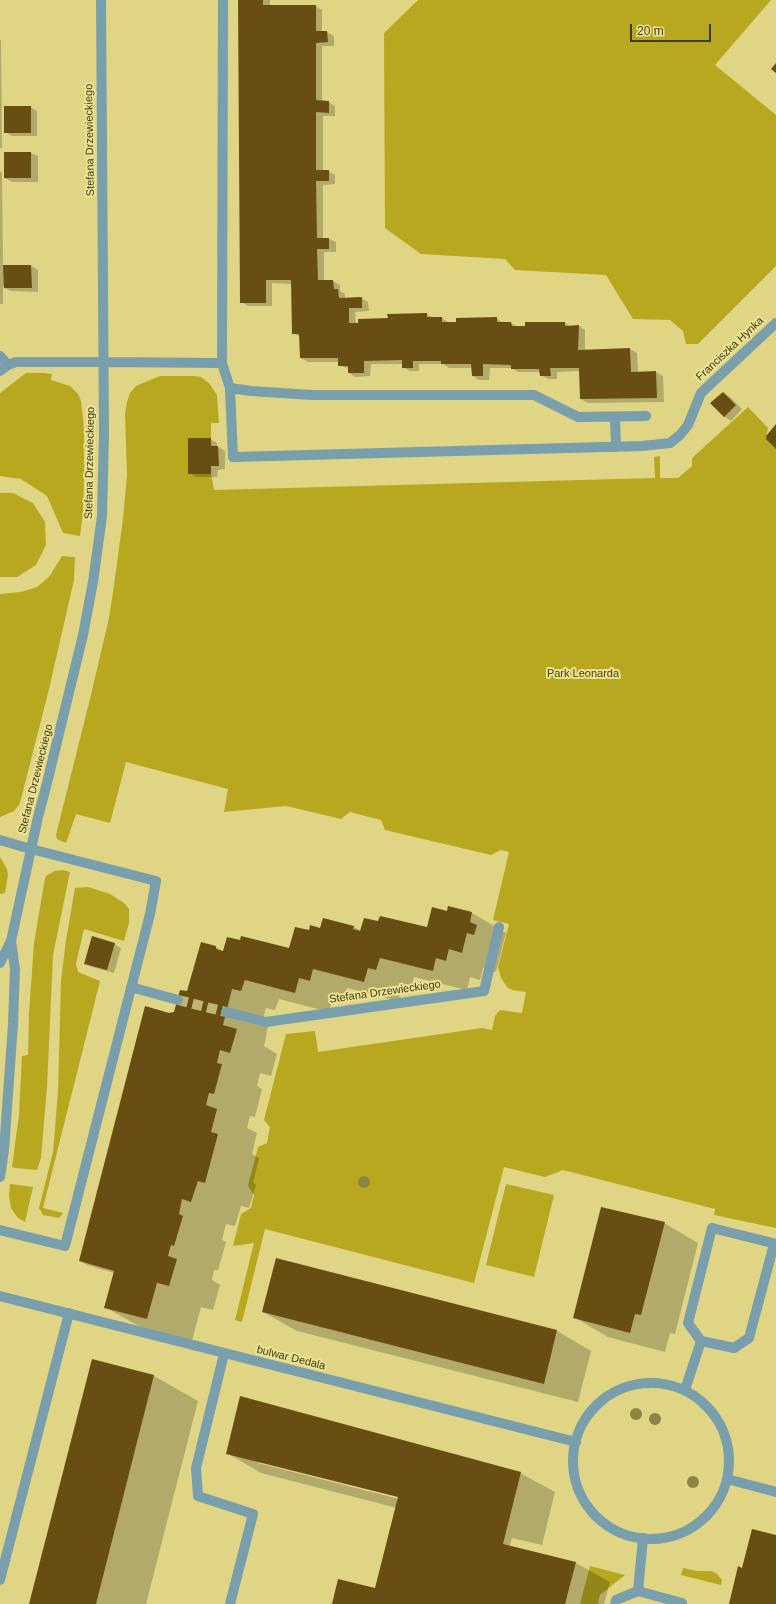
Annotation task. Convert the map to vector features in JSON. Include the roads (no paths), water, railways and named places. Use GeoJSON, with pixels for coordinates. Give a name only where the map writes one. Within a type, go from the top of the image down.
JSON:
{"type":"FeatureCollection","features":[{"type":"Feature","properties":{"kind":"street","name":"Stefana Drzewieckiego"},"geometry":{"type":"LineString","coordinates":[[0,963],[11,941],[31,849],[83,635],[93,582],[102,516],[104,471],[104,362],[101,0]]}},
{"type":"Feature","properties":{"kind":"street"},"geometry":{"type":"LineString","coordinates":[[223,0],[222,363],[230,388],[232,457],[616,447],[615,418]]}},
{"type":"Feature","properties":{"kind":"street","name":"Franciszka Hynka"},"geometry":{"type":"LineString","coordinates":[[616,447],[670,443],[680,435],[688,425],[701,393],[776,323]]}},
{"type":"Feature","properties":{"kind":"street"},"geometry":{"type":"LineString","coordinates":[[0,356],[4,368],[16,362],[222,363]]}},
{"type":"Feature","properties":{"kind":"street"},"geometry":{"type":"LineString","coordinates":[[230,388],[312,395],[534,395],[578,417],[615,418],[646,416]]}},
{"type":"Feature","properties":{"kind":"street"},"geometry":{"type":"LineString","coordinates":[[0,840],[156,881],[150,914],[65,1246],[0,1230]]}},
{"type":"Feature","properties":{"kind":"street","name":"Stefana Drzewieckiego"},"geometry":{"type":"LineString","coordinates":[[226,1012],[266,1022],[484,991],[499,927]]}},
{"type":"Feature","properties":{"kind":"street","name":"Stefana Drzewieckiego"},"geometry":{"type":"LineString","coordinates":[[0,1177],[4,1150],[13,1024],[14,969],[11,941]]}},
{"type":"Feature","properties":{"kind":"street"},"geometry":{"type":"LineString","coordinates":[[131,987],[178,1000]]}},
{"type":"Feature","properties":{"kind":"street"},"geometry":{"type":"LineString","coordinates":[[712,1228],[775,1244],[749,1338],[734,1348],[701,1341],[688,1323],[712,1228]]}},
{"type":"Feature","properties":{"kind":"street","name":"bulwar Dedala"},"geometry":{"type":"LineString","coordinates":[[0,1296],[576,1442]]}},
{"type":"Feature","properties":{"kind":"street"},"geometry":{"type":"LineString","coordinates":[[0,1580],[69,1313]]}},
{"type":"Feature","properties":{"kind":"street"},"geometry":{"type":"LineString","coordinates":[[685,1390],[701,1341]]}},
{"type":"Feature","properties":{"kind":"street"},"geometry":{"type":"LineString","coordinates":[[224,1354],[196,1468],[198,1496],[253,1514],[230,1604]]}},
{"type":"Feature","properties":{"kind":"street"},"geometry":{"type":"LineString","coordinates":[[640,1383],[664,1383],[685,1390],[707,1406],[722,1427],[729,1453],[728,1479],[721,1496],[711,1512],[692,1528],[668,1537],[643,1538],[622,1533],[603,1522],[587,1506],[578,1486],[573,1464],[576,1442],[584,1421],[599,1403],[618,1390],[640,1383]]}},
{"type":"Feature","properties":{"kind":"street"},"geometry":{"type":"LineString","coordinates":[[728,1479],[776,1492]]}},
{"type":"Feature","properties":{"kind":"street"},"geometry":{"type":"LineString","coordinates":[[638,1591],[643,1538]]}},
{"type":"Feature","properties":{"kind":"street"},"geometry":{"type":"LineString","coordinates":[[614,1604],[616,1600],[638,1591],[682,1604]]}},
{"type":"Feature","properties":{"kind":"tunnel"},"geometry":{"type":"LineString","coordinates":[[178,1000],[226,1012]]}},
{"type":"Feature","properties":{"kind":"park label","name":"Park Leonarda"},"geometry":{"type":"Point","coordinates":[583,674]}}]}
